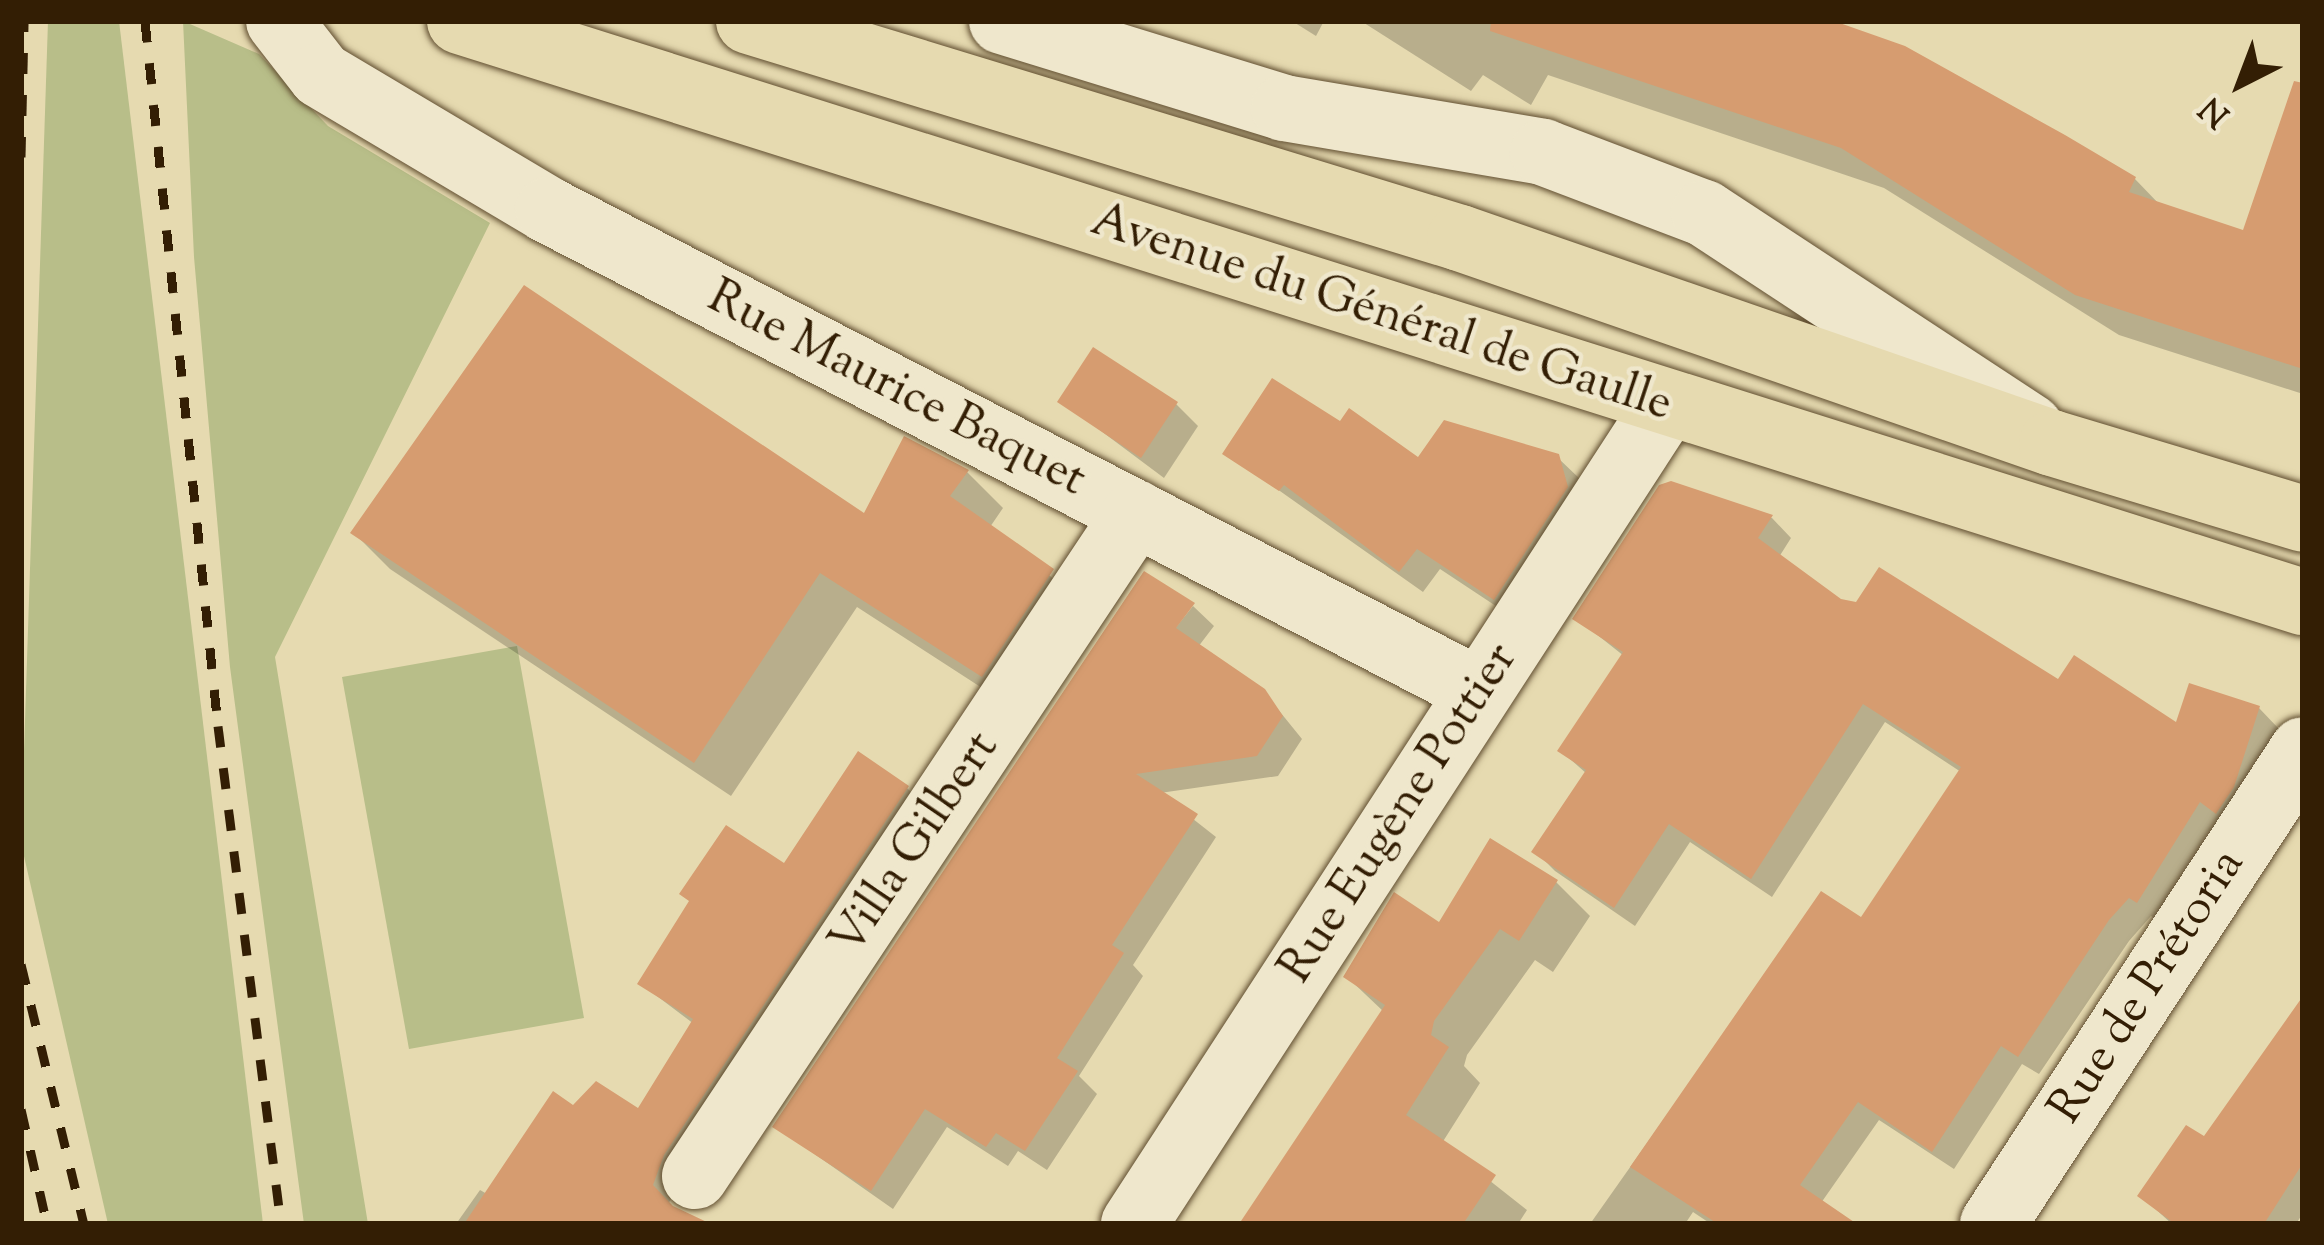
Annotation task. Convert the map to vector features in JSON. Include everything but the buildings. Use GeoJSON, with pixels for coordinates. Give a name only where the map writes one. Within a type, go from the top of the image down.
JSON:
{"type":"FeatureCollection","features":[{"type":"Feature","properties":{"kind":"main road","name":"Avenue du Général de Gaulle"},"geometry":{"type":"LineString","coordinates":[[460,21],[1666,405],[2303,602]]}},
{"type":"Feature","properties":{"kind":"main road","name":"Avenue du Général de Gaulle"},"geometry":{"type":"LineString","coordinates":[[749,21],[1460,238],[2052,443],[2303,519]]}},
{"type":"Feature","properties":{"kind":"street","name":"Rue Maurice Baquet"},"geometry":{"type":"LineString","coordinates":[[279,21],[321,75],[548,210],[1479,692]]}},
{"type":"Feature","properties":{"kind":"street","name":"Avenue du Général de Gaulle"},"geometry":{"type":"LineString","coordinates":[[1002,21],[1284,108],[1543,152],[1704,214],[2052,443]]}},
{"type":"Feature","properties":{"kind":"street","name":"Rue Eugène Pottier"},"geometry":{"type":"LineString","coordinates":[[1134,1224],[1666,405]]}},
{"type":"Feature","properties":{"kind":"street","name":"Villa Gilbert"},"geometry":{"type":"LineString","coordinates":[[695,1177],[1136,514]]}},
{"type":"Feature","properties":{"kind":"street","name":"Rue de Prétoria"},"geometry":{"type":"LineString","coordinates":[[1993,1224],[2303,750]]}},
{"type":"Feature","properties":{"kind":"green space"},"geometry":{"type":"Polygon","coordinates":[[[48,21],[119,21],[263,1224],[108,1224],[21,843],[48,21]]]}},
{"type":"Feature","properties":{"kind":"green space"},"geometry":{"type":"Polygon","coordinates":[[[183,21],[259,54],[328,126],[490,223],[275,657],[368,1224],[304,1224],[230,667],[194,257],[183,21]]]}},
{"type":"Feature","properties":{"kind":"green space"},"geometry":{"type":"Polygon","coordinates":[[[517,646],[584,1018],[409,1049],[342,677],[517,646]]]}},
{"type":"Feature","properties":{"kind":"railway"},"geometry":{"type":"LineString","coordinates":[[21,157],[24,21]]}},
{"type":"Feature","properties":{"kind":"railway"},"geometry":{"type":"LineString","coordinates":[[145,21],[218,726],[281,1224]]}},
{"type":"Feature","properties":{"kind":"railway"},"geometry":{"type":"LineString","coordinates":[[21,964],[84,1224]]}},
{"type":"Feature","properties":{"kind":"railway"},"geometry":{"type":"LineString","coordinates":[[21,1109],[47,1224]]}}]}
